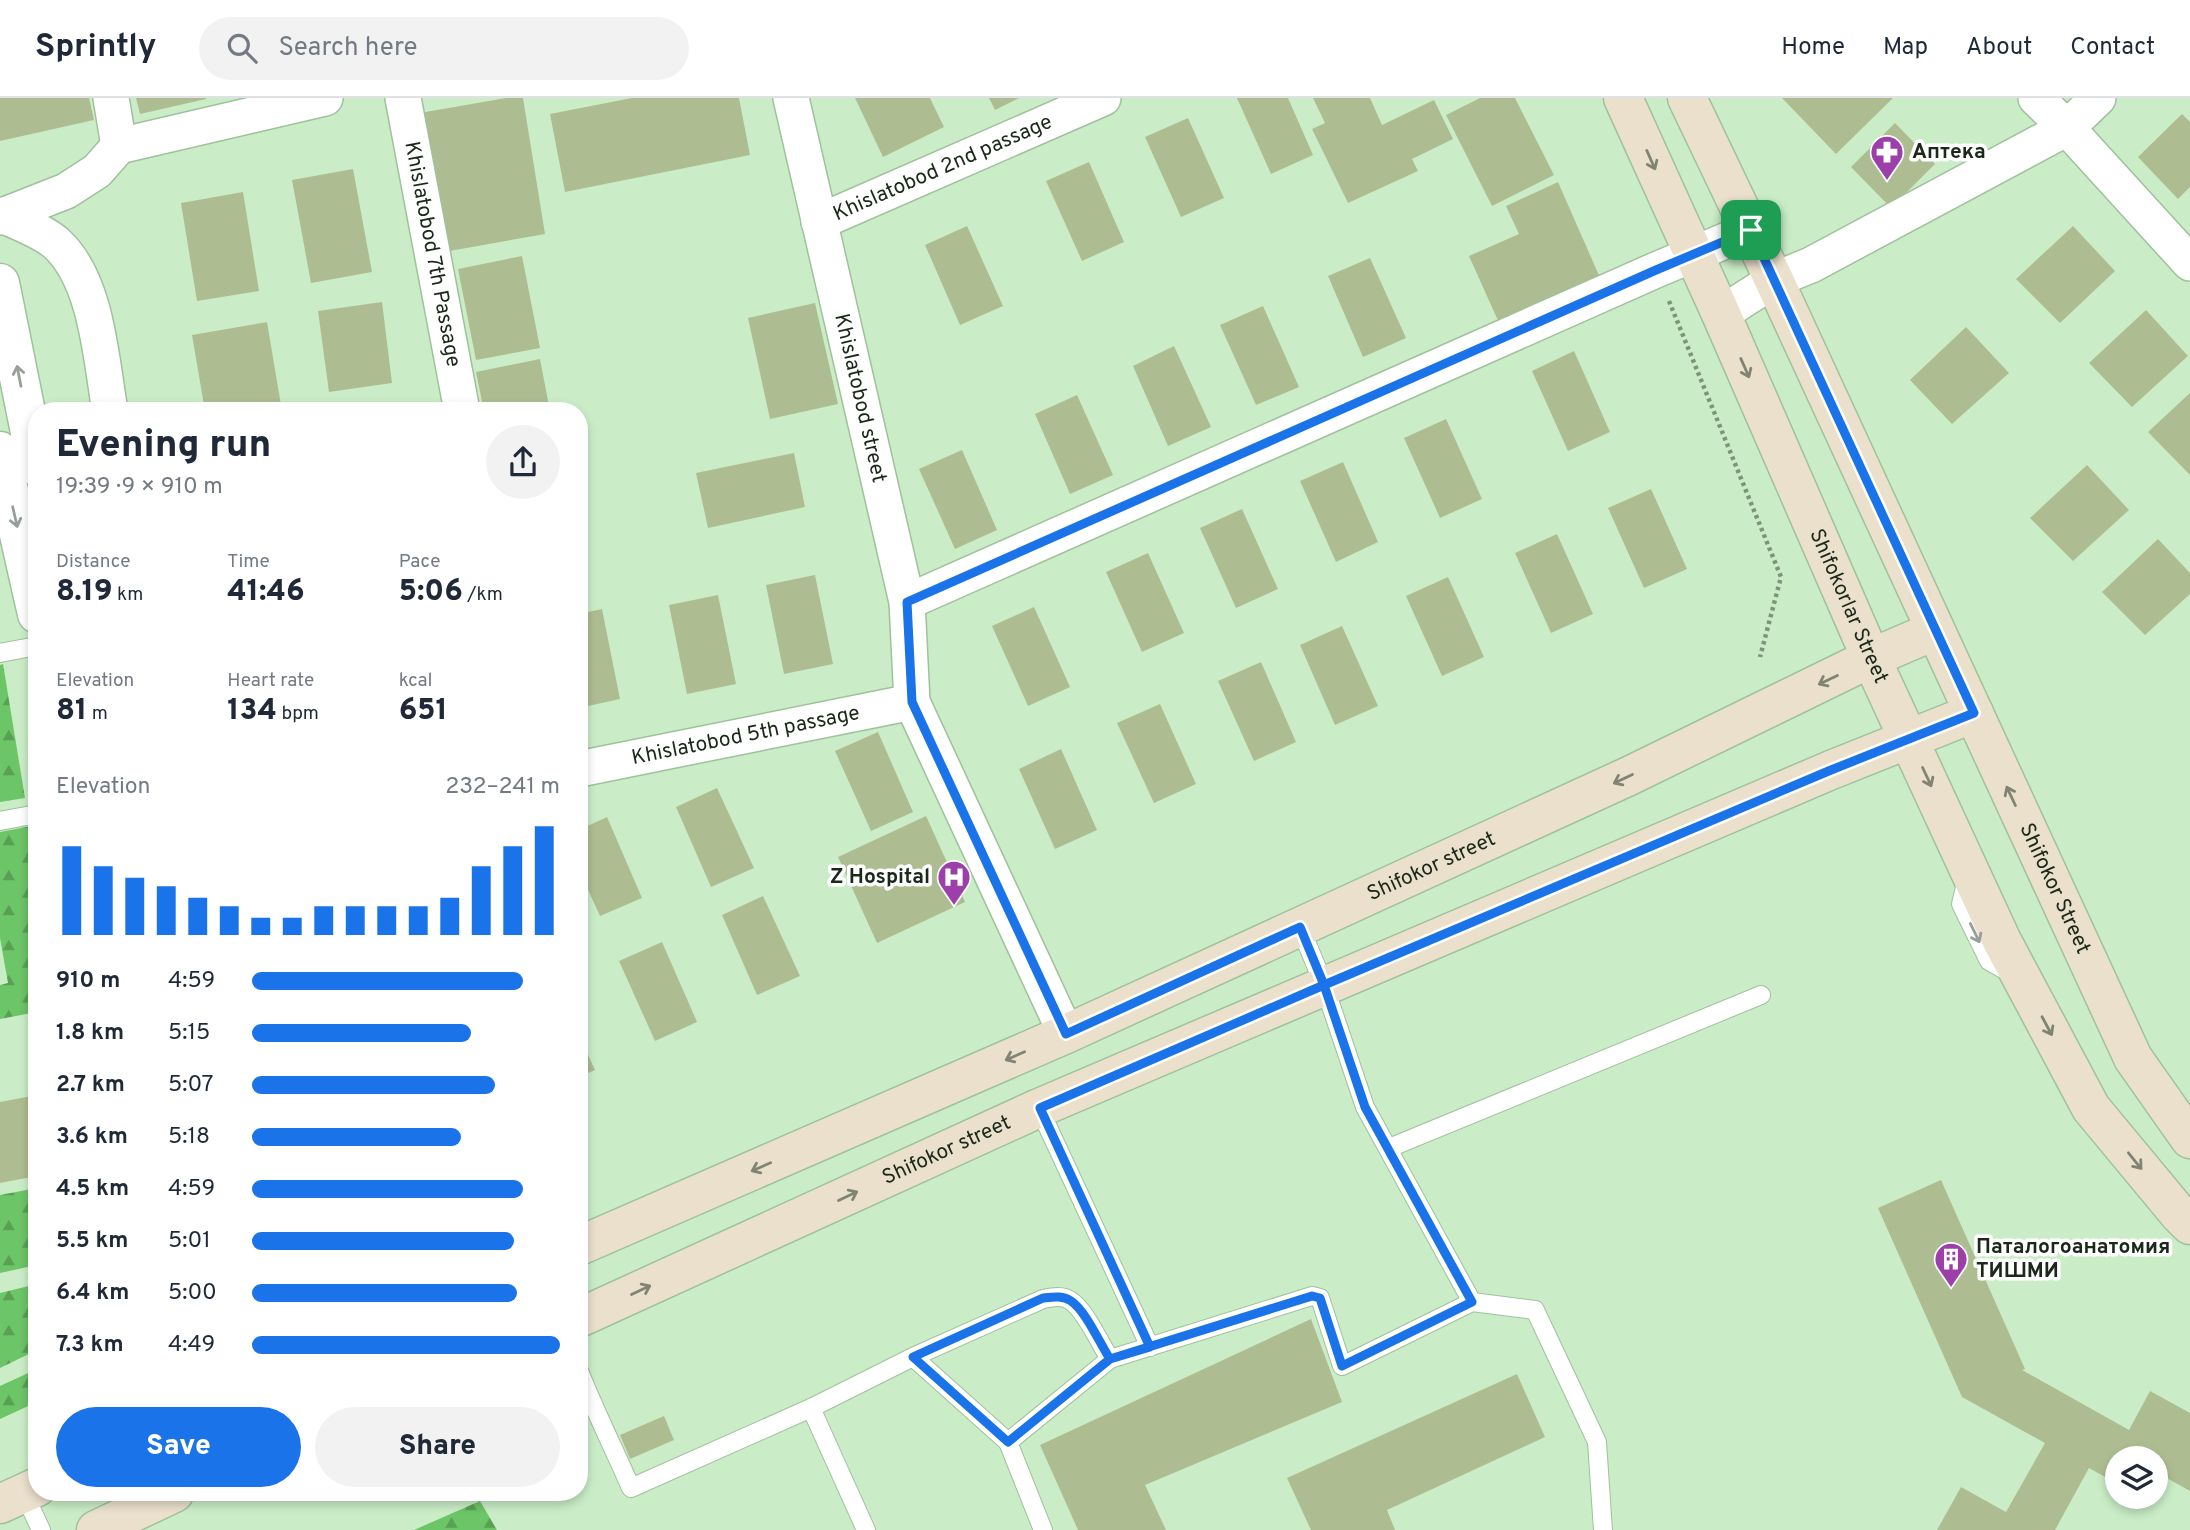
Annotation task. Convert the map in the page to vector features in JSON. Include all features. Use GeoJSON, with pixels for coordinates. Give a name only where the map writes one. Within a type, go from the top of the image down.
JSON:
{"type":"FeatureCollection","features":[{"type":"Feature","properties":{"kind":"main road","name":"Shifokorlar Street"},"geometry":{"type":"LineString","coordinates":[[1623,98],[1721,314],[1871,658],[2002,942],[2091,1108],[2190,1224]]}},
{"type":"Feature","properties":{"kind":"main road"},"geometry":{"type":"LineString","coordinates":[[1687,98],[1751,230],[1934,631]]}},
{"type":"Feature","properties":{"kind":"main road","name":"Shifokor street"},"geometry":{"type":"LineString","coordinates":[[588,1242],[1066,1034],[1629,776],[1871,658],[1934,631]]}},
{"type":"Feature","properties":{"kind":"main road","name":"Shifokor Street"},"geometry":{"type":"LineString","coordinates":[[1934,631],[2133,1058],[2187,1130]]}},
{"type":"Feature","properties":{"kind":"main road","name":"Shifokor street"},"geometry":{"type":"LineString","coordinates":[[588,1314],[1040,1108],[1831,770],[1974,713]]}},
{"type":"Feature","properties":{"kind":"main road"},"geometry":{"type":"LineString","coordinates":[[96,1530],[157,1501]]}},
{"type":"Feature","properties":{"kind":"street"},"geometry":{"type":"LineString","coordinates":[[111,98],[119,146]]}},
{"type":"Feature","properties":{"kind":"street"},"geometry":{"type":"LineString","coordinates":[[1,216],[66,191],[97,171],[119,146],[325,98]]}},
{"type":"Feature","properties":{"kind":"street","name":"Khislatobod 7th Passage"},"geometry":{"type":"LineString","coordinates":[[403,98],[460,402]]}},
{"type":"Feature","properties":{"kind":"street","name":"Khislatobod street"},"geometry":{"type":"LineString","coordinates":[[791,98],[907,602],[912,702]]}},
{"type":"Feature","properties":{"kind":"street","name":"Khislatobod 2nd passage"},"geometry":{"type":"LineString","coordinates":[[819,222],[1103,98]]}},
{"type":"Feature","properties":{"kind":"street"},"geometry":{"type":"LineString","coordinates":[[2036,98],[2067,128],[2190,263]]}},
{"type":"Feature","properties":{"kind":"street"},"geometry":{"type":"LineString","coordinates":[[1721,314],[1774,280],[1811,265],[2067,128],[2098,98]]}},
{"type":"Feature","properties":{"kind":"street"},"geometry":{"type":"LineString","coordinates":[[1,216],[55,242],[77,269],[91,306],[108,402]]}},
{"type":"Feature","properties":{"kind":"street"},"geometry":{"type":"LineString","coordinates":[[907,602],[1751,230]]}},
{"type":"Feature","properties":{"kind":"street"},"geometry":{"type":"LineString","coordinates":[[0,283],[28,422]]}},
{"type":"Feature","properties":{"kind":"street"},"geometry":{"type":"LineString","coordinates":[[0,451],[28,574]]}},
{"type":"Feature","properties":{"kind":"street"},"geometry":{"type":"LineString","coordinates":[[912,702],[1066,1034]]}},
{"type":"Feature","properties":{"kind":"street","name":"Khislatobod 5th passage"},"geometry":{"type":"LineString","coordinates":[[588,767],[912,702]]}},
{"type":"Feature","properties":{"kind":"lane"},"geometry":{"type":"LineString","coordinates":[[0,653],[28,648]]}},
{"type":"Feature","properties":{"kind":"lane"},"geometry":{"type":"LineString","coordinates":[[0,821],[28,816]]}},
{"type":"Feature","properties":{"kind":"lane"},"geometry":{"type":"LineString","coordinates":[[1300,927],[1324,985],[1365,1107],[1472,1302]]}},
{"type":"Feature","properties":{"kind":"lane"},"geometry":{"type":"LineString","coordinates":[[1389,1148],[1761,995]]}},
{"type":"Feature","properties":{"kind":"lane"},"geometry":{"type":"LineString","coordinates":[[1040,1108],[1150,1347]]}},
{"type":"Feature","properties":{"kind":"lane"},"geometry":{"type":"LineString","coordinates":[[588,1393],[631,1488],[811,1408],[913,1357],[1043,1298],[1057,1296],[1071,1301],[1110,1359]]}},
{"type":"Feature","properties":{"kind":"lane"},"geometry":{"type":"LineString","coordinates":[[1008,1442],[1110,1359],[1312,1296],[1320,1298],[1342,1366],[1472,1302],[1535,1310],[1597,1442],[1603,1530]]}},
{"type":"Feature","properties":{"kind":"lane"},"geometry":{"type":"LineString","coordinates":[[913,1357],[1008,1442],[1043,1530]]}},
{"type":"Feature","properties":{"kind":"lane"},"geometry":{"type":"LineString","coordinates":[[811,1408],[866,1530]]}},
{"type":"Feature","properties":{"kind":"lane"},"geometry":{"type":"LineString","coordinates":[[20,1495],[41,1530]]}},
{"type":"Feature","properties":{"kind":"path"},"geometry":{"type":"LineString","coordinates":[[1656,270],[1781,577],[1760,657]]}},
{"type":"Feature","properties":{"kind":"green space"},"geometry":{"type":"Polygon","coordinates":[[[3,664],[25,798],[0,802],[0,665],[3,664]]]}},
{"type":"Feature","properties":{"kind":"green space"},"geometry":{"type":"Polygon","coordinates":[[[28,827],[28,1014],[0,1019],[0,985],[8,983],[0,938],[0,832],[28,827]]]}},
{"type":"Feature","properties":{"kind":"green space"},"geometry":{"type":"Polygon","coordinates":[[[28,1190],[28,1267],[0,1273],[0,1195],[28,1190]]]}},
{"type":"Feature","properties":{"kind":"green space"},"geometry":{"type":"Polygon","coordinates":[[[28,1286],[28,1354],[0,1368],[0,1293],[28,1286]]]}},
{"type":"Feature","properties":{"kind":"green space"},"geometry":{"type":"Polygon","coordinates":[[[28,1373],[28,1406],[0,1419],[0,1386],[28,1373]]]}},
{"type":"Feature","properties":{"kind":"green space"},"geometry":{"type":"Polygon","coordinates":[[[480,1501],[497,1530],[414,1530],[480,1501]]]}},
{"type":"Feature","properties":{"kind":"building"},"geometry":{"type":"Polygon","coordinates":[[[0,98],[89,98],[94,120],[0,141],[0,98]]]}},
{"type":"Feature","properties":{"kind":"building"},"geometry":{"type":"Polygon","coordinates":[[[136,98],[206,98],[206,99],[140,114],[136,98]]]}},
{"type":"Feature","properties":{"kind":"building"},"geometry":{"type":"Polygon","coordinates":[[[506,98],[523,98],[545,234],[444,252],[414,114],[506,98]]]}},
{"type":"Feature","properties":{"kind":"building"},"geometry":{"type":"Polygon","coordinates":[[[632,98],[739,98],[750,155],[565,192],[550,114],[632,98]]]}},
{"type":"Feature","properties":{"kind":"building"},"geometry":{"type":"Polygon","coordinates":[[[855,98],[930,98],[944,127],[883,157],[855,98]]]}},
{"type":"Feature","properties":{"kind":"building"},"geometry":{"type":"Polygon","coordinates":[[[989,98],[1019,98],[995,110],[989,98]]]}},
{"type":"Feature","properties":{"kind":"building"},"geometry":{"type":"Polygon","coordinates":[[[1237,98],[1288,98],[1313,155],[1271,174],[1237,98]]]}},
{"type":"Feature","properties":{"kind":"building"},"geometry":{"type":"Polygon","coordinates":[[[1313,98],[1370,98],[1382,125],[1434,100],[1453,139],[1412,159],[1418,171],[1348,203],[1312,129],[1325,123],[1313,98]]]}},
{"type":"Feature","properties":{"kind":"building"},"geometry":{"type":"Polygon","coordinates":[[[1480,98],[1515,98],[1554,175],[1492,206],[1446,115],[1480,98]]]}},
{"type":"Feature","properties":{"kind":"building"},"geometry":{"type":"Polygon","coordinates":[[[1782,98],[1893,98],[1836,154],[1782,98]]]}},
{"type":"Feature","properties":{"kind":"building"},"geometry":{"type":"Polygon","coordinates":[[[2182,114],[2190,122],[2190,187],[2178,199],[2138,157],[2182,114]]]}},
{"type":"Feature","properties":{"kind":"building"},"geometry":{"type":"Polygon","coordinates":[[[1188,118],[1224,198],[1181,217],[1145,137],[1188,118]]]}},
{"type":"Feature","properties":{"kind":"building"},"geometry":{"type":"Polygon","coordinates":[[[1895,123],[1935,164],[1891,208],[1851,167],[1895,123]]]}},
{"type":"Feature","properties":{"kind":"building"},"geometry":{"type":"Polygon","coordinates":[[[1089,162],[1124,242],[1082,261],[1046,181],[1089,162]]]}},
{"type":"Feature","properties":{"kind":"building"},"geometry":{"type":"Polygon","coordinates":[[[353,169],[372,272],[311,283],[292,180],[353,169]]]}},
{"type":"Feature","properties":{"kind":"building"},"geometry":{"type":"Polygon","coordinates":[[[1558,182],[1601,280],[1500,325],[1469,256],[1519,234],[1506,206],[1558,182]]]}},
{"type":"Feature","properties":{"kind":"building"},"geometry":{"type":"Polygon","coordinates":[[[243,192],[259,291],[197,301],[181,203],[243,192]]]}},
{"type":"Feature","properties":{"kind":"building"},"geometry":{"type":"Polygon","coordinates":[[[967,226],[1003,306],[960,325],[925,245],[967,226]]]}},
{"type":"Feature","properties":{"kind":"building"},"geometry":{"type":"Polygon","coordinates":[[[2073,226],[2115,271],[2060,323],[2016,279],[2073,226]]]}},
{"type":"Feature","properties":{"kind":"building"},"geometry":{"type":"Polygon","coordinates":[[[522,256],[540,348],[476,360],[458,269],[522,256]]]}},
{"type":"Feature","properties":{"kind":"building"},"geometry":{"type":"Polygon","coordinates":[[[1370,258],[1406,338],[1363,357],[1328,276],[1370,258]]]}},
{"type":"Feature","properties":{"kind":"building"},"geometry":{"type":"Polygon","coordinates":[[[382,302],[392,383],[329,392],[318,311],[382,302]]]}},
{"type":"Feature","properties":{"kind":"building"},"geometry":{"type":"Polygon","coordinates":[[[815,303],[838,404],[770,419],[748,318],[815,303]]]}},
{"type":"Feature","properties":{"kind":"building"},"geometry":{"type":"Polygon","coordinates":[[[1263,306],[1299,387],[1256,405],[1220,325],[1263,306]]]}},
{"type":"Feature","properties":{"kind":"building"},"geometry":{"type":"Polygon","coordinates":[[[2146,310],[2188,356],[2132,407],[2089,363],[2146,310]]]}},
{"type":"Feature","properties":{"kind":"building"},"geometry":{"type":"Polygon","coordinates":[[[267,322],[280,402],[203,402],[192,335],[267,322]]]}},
{"type":"Feature","properties":{"kind":"building"},"geometry":{"type":"Polygon","coordinates":[[[1966,327],[2009,373],[1952,424],[1910,380],[1966,327]]]}},
{"type":"Feature","properties":{"kind":"building"},"geometry":{"type":"Polygon","coordinates":[[[1174,346],[1211,427],[1168,446],[1133,366],[1174,346]]]}},
{"type":"Feature","properties":{"kind":"building"},"geometry":{"type":"Polygon","coordinates":[[[1574,351],[1610,432],[1568,451],[1532,371],[1574,351]]]}},
{"type":"Feature","properties":{"kind":"building"},"geometry":{"type":"Polygon","coordinates":[[[540,359],[548,402],[482,402],[476,372],[540,359]]]}},
{"type":"Feature","properties":{"kind":"building"},"geometry":{"type":"Polygon","coordinates":[[[2190,393],[2190,475],[2148,432],[2190,393]]]}},
{"type":"Feature","properties":{"kind":"building"},"geometry":{"type":"Polygon","coordinates":[[[1077,395],[1113,475],[1070,494],[1035,414],[1077,395]]]}},
{"type":"Feature","properties":{"kind":"building"},"geometry":{"type":"Polygon","coordinates":[[[1446,419],[1482,499],[1440,518],[1404,438],[1446,419]]]}},
{"type":"Feature","properties":{"kind":"building"},"geometry":{"type":"Polygon","coordinates":[[[962,450],[997,530],[955,549],[919,469],[962,450]]]}},
{"type":"Feature","properties":{"kind":"building"},"geometry":{"type":"Polygon","coordinates":[[[794,453],[805,507],[708,528],[696,473],[794,453]]]}},
{"type":"Feature","properties":{"kind":"building"},"geometry":{"type":"Polygon","coordinates":[[[1343,462],[1378,542],[1336,562],[1300,481],[1343,462]]]}},
{"type":"Feature","properties":{"kind":"building"},"geometry":{"type":"Polygon","coordinates":[[[2087,465],[2129,510],[2073,561],[2030,518],[2087,465]]]}},
{"type":"Feature","properties":{"kind":"building"},"geometry":{"type":"Polygon","coordinates":[[[1651,489],[1687,569],[1644,588],[1608,508],[1651,489]]]}},
{"type":"Feature","properties":{"kind":"building"},"geometry":{"type":"Polygon","coordinates":[[[1242,509],[1278,589],[1236,608],[1200,528],[1242,509]]]}},
{"type":"Feature","properties":{"kind":"building"},"geometry":{"type":"Polygon","coordinates":[[[1557,534],[1593,614],[1551,633],[1515,553],[1557,534]]]}},
{"type":"Feature","properties":{"kind":"building"},"geometry":{"type":"Polygon","coordinates":[[[2158,539],[2190,573],[2190,594],[2145,635],[2102,592],[2158,539]]]}},
{"type":"Feature","properties":{"kind":"building"},"geometry":{"type":"Polygon","coordinates":[[[1148,553],[1184,633],[1142,652],[1106,572],[1148,553]]]}},
{"type":"Feature","properties":{"kind":"building"},"geometry":{"type":"Polygon","coordinates":[[[815,575],[833,664],[784,674],[766,585],[815,575]]]}},
{"type":"Feature","properties":{"kind":"building"},"geometry":{"type":"Polygon","coordinates":[[[1448,577],[1484,657],[1442,676],[1406,596],[1448,577]]]}},
{"type":"Feature","properties":{"kind":"building"},"geometry":{"type":"Polygon","coordinates":[[[718,595],[736,684],[687,694],[669,605],[718,595]]]}},
{"type":"Feature","properties":{"kind":"building"},"geometry":{"type":"Polygon","coordinates":[[[1034,607],[1070,687],[1028,706],[992,626],[1034,607]]]}},
{"type":"Feature","properties":{"kind":"building"},"geometry":{"type":"Polygon","coordinates":[[[602,609],[620,699],[588,706],[588,612],[602,609]]]}},
{"type":"Feature","properties":{"kind":"building"},"geometry":{"type":"Polygon","coordinates":[[[1342,626],[1378,706],[1335,725],[1300,645],[1342,626]]]}},
{"type":"Feature","properties":{"kind":"building"},"geometry":{"type":"Polygon","coordinates":[[[1261,662],[1296,742],[1254,761],[1218,681],[1261,662]]]}},
{"type":"Feature","properties":{"kind":"building"},"geometry":{"type":"Polygon","coordinates":[[[1160,704],[1196,784],[1154,803],[1117,723],[1160,704]]]}},
{"type":"Feature","properties":{"kind":"building"},"geometry":{"type":"Polygon","coordinates":[[[878,732],[913,812],[871,831],[835,751],[878,732]]]}},
{"type":"Feature","properties":{"kind":"building"},"geometry":{"type":"Polygon","coordinates":[[[1061,749],[1097,830],[1055,849],[1019,769],[1061,749]]]}},
{"type":"Feature","properties":{"kind":"building"},"geometry":{"type":"Polygon","coordinates":[[[717,788],[754,868],[711,887],[676,807],[717,788]]]}},
{"type":"Feature","properties":{"kind":"building"},"geometry":{"type":"Polygon","coordinates":[[[926,816],[965,902],[877,943],[838,857],[926,816]]]}},
{"type":"Feature","properties":{"kind":"building"},"geometry":{"type":"Polygon","coordinates":[[[607,817],[642,898],[600,916],[588,890],[588,826],[607,817]]]}},
{"type":"Feature","properties":{"kind":"building"},"geometry":{"type":"Polygon","coordinates":[[[763,896],[800,976],[757,995],[722,915],[763,896]]]}},
{"type":"Feature","properties":{"kind":"building"},"geometry":{"type":"Polygon","coordinates":[[[662,942],[697,1022],[655,1041],[619,961],[662,942]]]}},
{"type":"Feature","properties":{"kind":"building"},"geometry":{"type":"Polygon","coordinates":[[[588,1055],[595,1070],[588,1073],[588,1055]]]}},
{"type":"Feature","properties":{"kind":"building"},"geometry":{"type":"Polygon","coordinates":[[[28,1097],[28,1178],[0,1183],[0,1102],[28,1097]]]}},
{"type":"Feature","properties":{"kind":"building","name":"Паталогоанатомия ТИШМИ"},"geometry":{"type":"Polygon","coordinates":[[[1941,1180],[2025,1369],[2022,1370],[2129,1430],[2150,1391],[2190,1413],[2190,1491],[2168,1479],[2168,1446],[2105,1446],[2105,1477],[2089,1468],[2055,1530],[1937,1530],[1961,1487],[2006,1512],[2045,1443],[1962,1397],[1878,1208],[1941,1180]]]}},
{"type":"Feature","properties":{"kind":"building"},"geometry":{"type":"Polygon","coordinates":[[[1311,1319],[1342,1402],[1145,1485],[1166,1530],[1078,1530],[1040,1445],[1311,1319]]]}},
{"type":"Feature","properties":{"kind":"building"},"geometry":{"type":"Polygon","coordinates":[[[1517,1374],[1545,1437],[1387,1510],[1395,1530],[1311,1530],[1287,1478],[1517,1374]]]}},
{"type":"Feature","properties":{"kind":"building"},"geometry":{"type":"Polygon","coordinates":[[[664,1416],[674,1440],[630,1459],[620,1435],[664,1416]]]}},
{"type":"Feature","properties":{"kind":"place","name":"Аптека"},"geometry":{"type":"Point","coordinates":[1887,182]}},
{"type":"Feature","properties":{"kind":"place","name":"Z Hospital"},"geometry":{"type":"Point","coordinates":[954,907]}},
{"type":"Feature","properties":{"kind":"place","name":"Паталогоанатомия ТИШМИ"},"geometry":{"type":"Point","coordinates":[1951,1289]}},
{"type":"Feature","properties":{"kind":"route"},"geometry":{"type":"LineString","coordinates":[[1751,230],[907,602],[912,702],[1066,1034],[1300,927],[1324,985],[1040,1108],[1088,1216],[1150,1347],[1110,1359],[1008,1442],[913,1357],[1043,1298],[1057,1296],[1071,1301],[1083,1315],[1110,1359],[1312,1296],[1320,1298],[1342,1366],[1472,1302],[1365,1107],[1324,985],[1831,770],[1974,713],[1751,230]]}}]}
